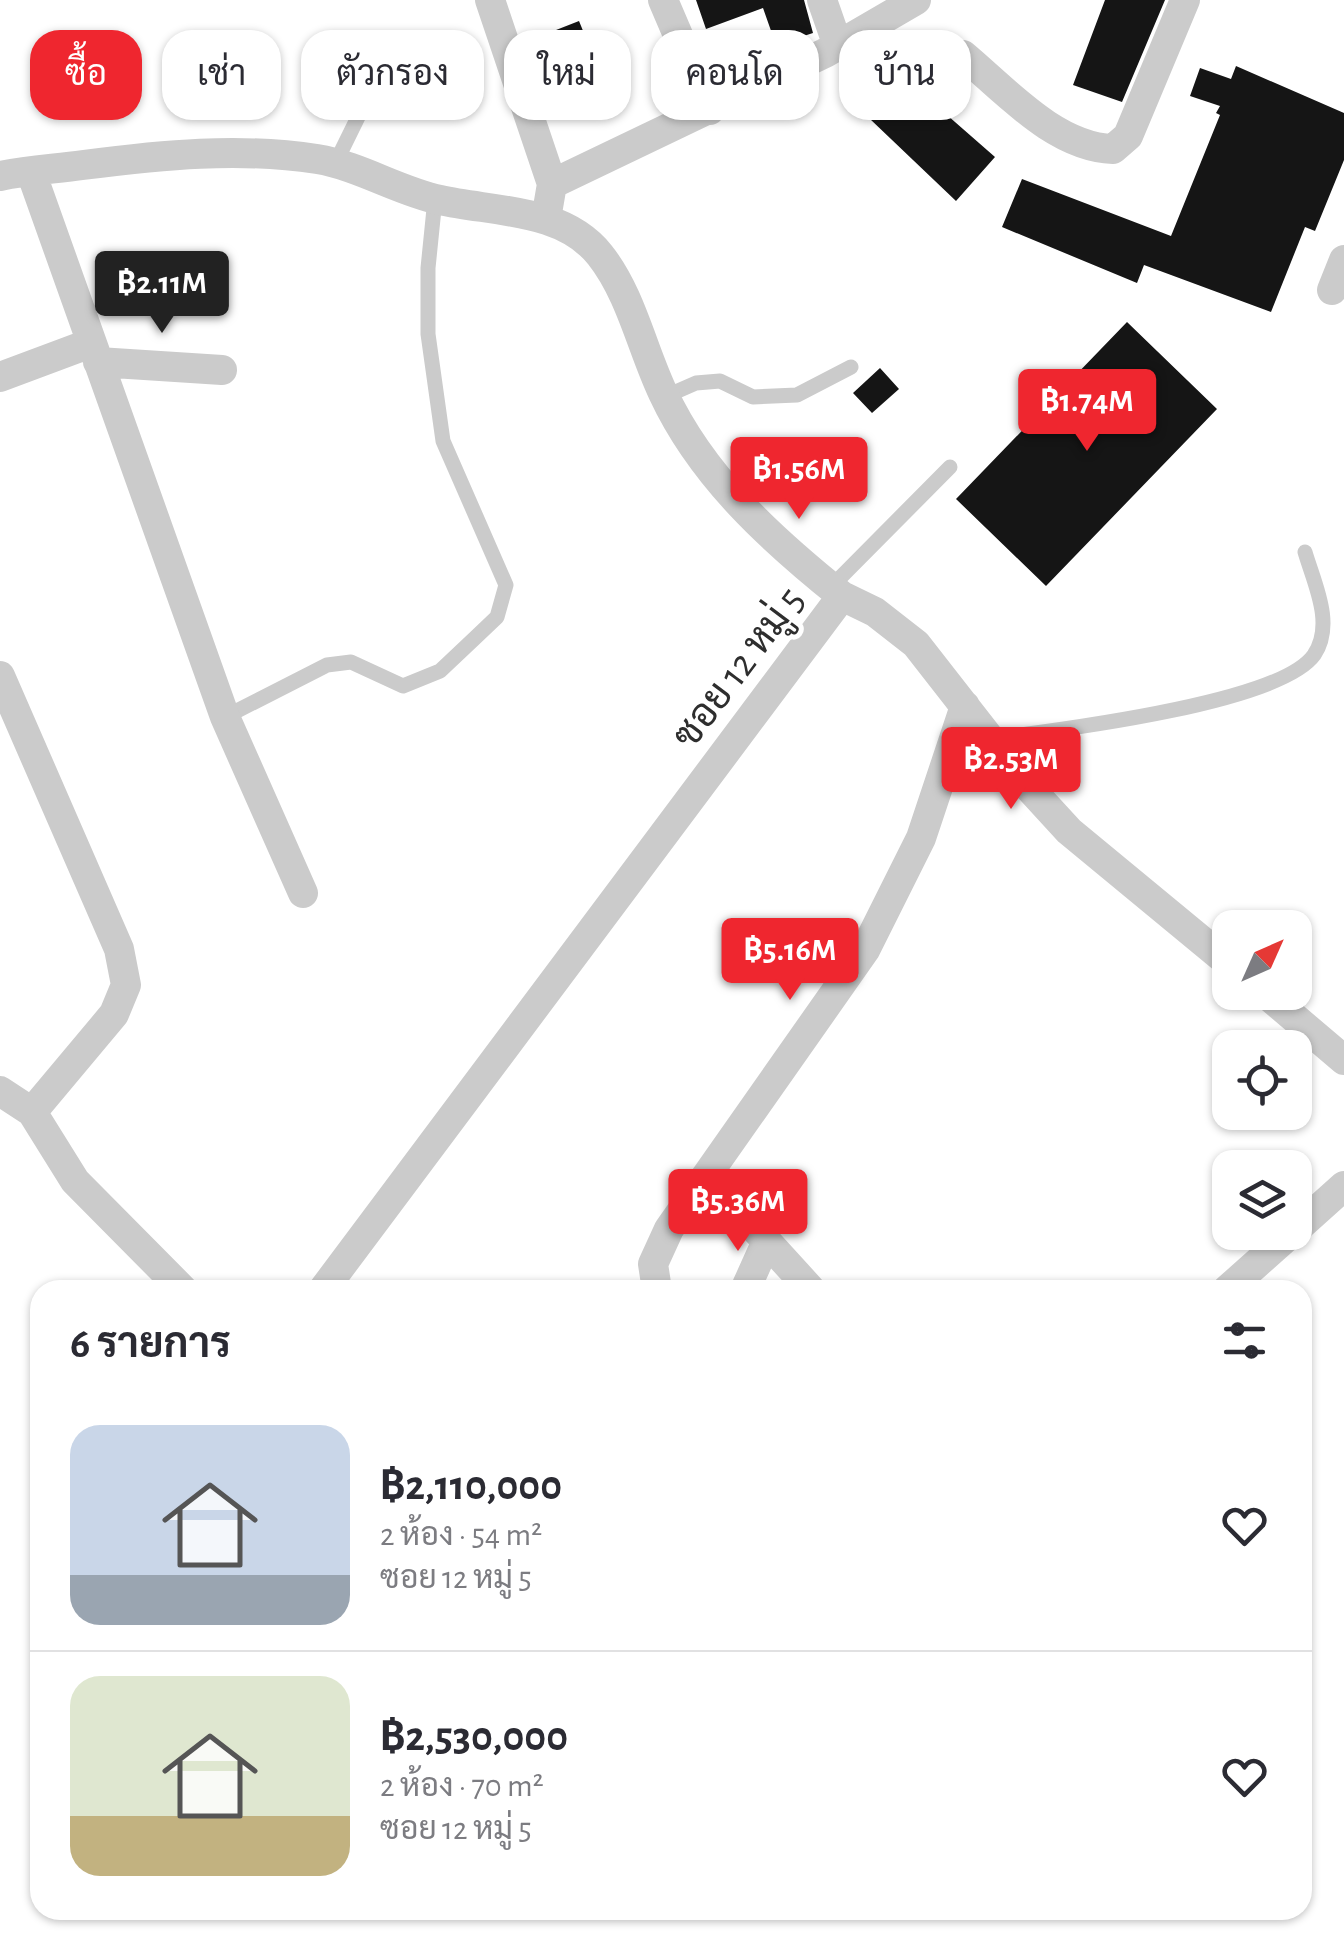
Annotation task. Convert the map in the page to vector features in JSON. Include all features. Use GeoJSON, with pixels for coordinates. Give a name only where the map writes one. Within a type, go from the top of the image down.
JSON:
{"type":"FeatureCollection","features":[{"type":"Feature","properties":{"kind":"street"},"geometry":{"type":"LineString","coordinates":[[490,0],[552,184],[546,219]]}},
{"type":"Feature","properties":{"kind":"street"},"geometry":{"type":"LineString","coordinates":[[662,0],[675,30]]}},
{"type":"Feature","properties":{"kind":"street"},"geometry":{"type":"LineString","coordinates":[[822,0],[838,46]]}},
{"type":"Feature","properties":{"kind":"street"},"geometry":{"type":"LineString","coordinates":[[819,56],[916,0]]}},
{"type":"Feature","properties":{"kind":"street"},"geometry":{"type":"LineString","coordinates":[[971,62],[1027,108],[1085,148],[1113,149],[1128,136],[1185,0]]}},
{"type":"Feature","properties":{"kind":"street"},"geometry":{"type":"LineString","coordinates":[[552,184],[689,120]]}},
{"type":"Feature","properties":{"kind":"street","name":"ซอย 12 หมู่ 5"},"geometry":{"type":"LineString","coordinates":[[0,176],[182,153],[255,154],[336,164],[435,199],[546,219],[574,230],[600,255],[615,280],[664,396],[703,458],[752,520],[837,592],[330,1280]]}},
{"type":"Feature","properties":{"kind":"street"},"geometry":{"type":"LineString","coordinates":[[31,172],[225,717],[304,892]]}},
{"type":"Feature","properties":{"kind":"street"},"geometry":{"type":"LineString","coordinates":[[1332,290],[1344,260]]}},
{"type":"Feature","properties":{"kind":"street"},"geometry":{"type":"LineString","coordinates":[[0,377],[94,353],[222,370]]}},
{"type":"Feature","properties":{"kind":"street"},"geometry":{"type":"LineString","coordinates":[[837,592],[875,612],[916,644],[1069,831],[1212,949]]}},
{"type":"Feature","properties":{"kind":"street"},"geometry":{"type":"LineString","coordinates":[[0,676],[120,949],[126,985],[114,1014],[32,1112]]}},
{"type":"Feature","properties":{"kind":"street"},"geometry":{"type":"LineString","coordinates":[[655,1280],[653,1264],[670,1229],[865,950],[890,904],[921,838],[964,706]]}},
{"type":"Feature","properties":{"kind":"street"},"geometry":{"type":"LineString","coordinates":[[1285,1010],[1344,1060]]}},
{"type":"Feature","properties":{"kind":"street"},"geometry":{"type":"LineString","coordinates":[[0,1091],[32,1112],[75,1180],[173,1280]]}},
{"type":"Feature","properties":{"kind":"street"},"geometry":{"type":"LineString","coordinates":[[708,1178],[802,1280]]}},
{"type":"Feature","properties":{"kind":"street"},"geometry":{"type":"LineString","coordinates":[[1312,1215],[1344,1186]]}},
{"type":"Feature","properties":{"kind":"street"},"geometry":{"type":"LineString","coordinates":[[749,1280],[766,1242]]}},
{"type":"Feature","properties":{"kind":"street"},"geometry":{"type":"LineString","coordinates":[[1238,1280],[1272,1250]]}},
{"type":"Feature","properties":{"kind":"lane"},"geometry":{"type":"LineString","coordinates":[[336,164],[357,120]]}},
{"type":"Feature","properties":{"kind":"lane"},"geometry":{"type":"LineString","coordinates":[[225,717],[327,664],[351,662],[403,686],[440,671],[496,616],[506,585],[443,442],[434,383],[428,334],[428,268],[435,199]]}},
{"type":"Feature","properties":{"kind":"lane"},"geometry":{"type":"LineString","coordinates":[[664,396],[696,383],[720,381],[754,397],[797,395],[852,367]]}},
{"type":"Feature","properties":{"kind":"lane"},"geometry":{"type":"LineString","coordinates":[[837,592],[950,467]]}},
{"type":"Feature","properties":{"kind":"lane"},"geometry":{"type":"LineString","coordinates":[[990,739],[1079,728],[1222,700],[1281,676],[1313,656],[1323,631],[1323,611],[1305,552]]}},
{"type":"Feature","properties":{"kind":"building"},"geometry":{"type":"Polygon","coordinates":[[[696,0],[804,0],[812,30],[771,30],[763,8],[706,29],[696,0]]]}},
{"type":"Feature","properties":{"kind":"building"},"geometry":{"type":"Polygon","coordinates":[[[1105,0],[1165,0],[1122,102],[1073,85],[1105,0]]]}},
{"type":"Feature","properties":{"kind":"building"},"geometry":{"type":"Polygon","coordinates":[[[579,21],[583,30],[556,30],[579,21]]]}},
{"type":"Feature","properties":{"kind":"building"},"geometry":{"type":"Polygon","coordinates":[[[1236,66],[1344,113],[1344,160],[1315,231],[1305,227],[1271,312],[1144,265],[1137,283],[1002,227],[1022,179],[1171,236],[1220,115],[1216,113],[1220,106],[1190,96],[1200,68],[1231,79],[1236,66]]]}},
{"type":"Feature","properties":{"kind":"building"},"geometry":{"type":"Polygon","coordinates":[[[871,120],[953,120],[995,157],[956,201],[871,120]]]}},
{"type":"Feature","properties":{"kind":"building"},"geometry":{"type":"Polygon","coordinates":[[[1127,322],[1217,409],[1046,586],[956,499],[1127,322]]]}},
{"type":"Feature","properties":{"kind":"building"},"geometry":{"type":"Polygon","coordinates":[[[880,368],[899,389],[872,413],[853,393],[880,368]]]}}]}
